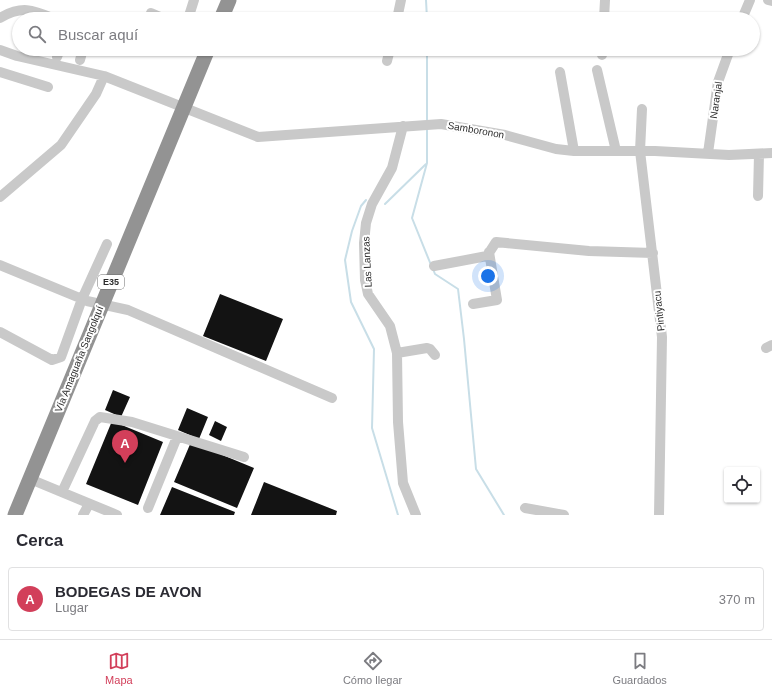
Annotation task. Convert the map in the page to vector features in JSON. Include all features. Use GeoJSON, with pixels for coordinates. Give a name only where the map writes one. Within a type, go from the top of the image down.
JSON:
{"type":"FeatureCollection","features":[{"type":"Feature","properties":{"kind":"highway"},"geometry":{"type":"LineString","coordinates":[[224,12],[229,0]]}},
{"type":"Feature","properties":{"kind":"highway","name":"Vía Amaguaña Sangolquí"},"geometry":{"type":"LineString","coordinates":[[15,515],[205,56]]}},
{"type":"Feature","properties":{"kind":"street"},"geometry":{"type":"LineString","coordinates":[[190,12],[194,0]]}},
{"type":"Feature","properties":{"kind":"street"},"geometry":{"type":"LineString","coordinates":[[398,12],[401,0]]}},
{"type":"Feature","properties":{"kind":"street"},"geometry":{"type":"LineString","coordinates":[[604,12],[605,0]]}},
{"type":"Feature","properties":{"kind":"street"},"geometry":{"type":"LineString","coordinates":[[745,12],[750,0]]}},
{"type":"Feature","properties":{"kind":"street"},"geometry":{"type":"LineString","coordinates":[[0,18],[14,10],[26,9],[35,12]]}},
{"type":"Feature","properties":{"kind":"street","name":"Samboronon"},"geometry":{"type":"LineString","coordinates":[[0,50],[12,54]]}},
{"type":"Feature","properties":{"kind":"street","name":"Samboronon"},"geometry":{"type":"LineString","coordinates":[[17,56],[104,76],[258,137],[441,124],[505,134],[556,149],[574,151],[640,151],[729,155],[772,153]]}},
{"type":"Feature","properties":{"kind":"street"},"geometry":{"type":"LineString","coordinates":[[80,60],[81,56]]}},
{"type":"Feature","properties":{"kind":"street"},"geometry":{"type":"LineString","coordinates":[[387,61],[388,56]]}},
{"type":"Feature","properties":{"kind":"street","name":"Naranjal"},"geometry":{"type":"LineString","coordinates":[[708,153],[718,82],[727,56]]}},
{"type":"Feature","properties":{"kind":"street"},"geometry":{"type":"LineString","coordinates":[[597,70],[616,152]]}},
{"type":"Feature","properties":{"kind":"street"},"geometry":{"type":"LineString","coordinates":[[0,72],[48,87]]}},
{"type":"Feature","properties":{"kind":"street"},"geometry":{"type":"LineString","coordinates":[[560,72],[574,151]]}},
{"type":"Feature","properties":{"kind":"street"},"geometry":{"type":"LineString","coordinates":[[0,197],[61,145],[96,94],[104,76]]}},
{"type":"Feature","properties":{"kind":"street","name":"Pintiyacu"},"geometry":{"type":"LineString","coordinates":[[642,109],[640,151],[662,337],[659,515]]}},
{"type":"Feature","properties":{"kind":"street","name":"Las Lanzas"},"geometry":{"type":"LineString","coordinates":[[407,126],[392,168],[372,204],[366,223],[364,243],[365,280],[368,294],[390,326],[397,353],[398,422],[403,484],[416,515]]}},
{"type":"Feature","properties":{"kind":"street"},"geometry":{"type":"LineString","coordinates":[[758,196],[759,154]]}},
{"type":"Feature","properties":{"kind":"street"},"geometry":{"type":"LineString","coordinates":[[434,266],[487,256],[496,242],[589,251],[653,253]]}},
{"type":"Feature","properties":{"kind":"street"},"geometry":{"type":"LineString","coordinates":[[0,332],[52,360],[60,357],[82,299],[107,244]]}},
{"type":"Feature","properties":{"kind":"street"},"geometry":{"type":"LineString","coordinates":[[473,304],[497,300],[490,252]]}},
{"type":"Feature","properties":{"kind":"street"},"geometry":{"type":"LineString","coordinates":[[0,265],[82,299],[128,310],[332,398]]}},
{"type":"Feature","properties":{"kind":"street"},"geometry":{"type":"LineString","coordinates":[[397,353],[427,348],[430,349],[435,355]]}},
{"type":"Feature","properties":{"kind":"street"},"geometry":{"type":"LineString","coordinates":[[62,492],[95,421],[100,418],[132,422],[244,457]]}},
{"type":"Feature","properties":{"kind":"street"},"geometry":{"type":"LineString","coordinates":[[148,508],[177,437]]}},
{"type":"Feature","properties":{"kind":"street"},"geometry":{"type":"LineString","coordinates":[[30,479],[116,515]]}},
{"type":"Feature","properties":{"kind":"street"},"geometry":{"type":"LineString","coordinates":[[83,515],[89,504]]}},
{"type":"Feature","properties":{"kind":"street"},"geometry":{"type":"LineString","coordinates":[[525,508],[564,515]]}},
{"type":"Feature","properties":{"kind":"building"},"geometry":{"type":"Polygon","coordinates":[[[220,294],[283,319],[266,361],[203,336],[220,294]]]}},
{"type":"Feature","properties":{"kind":"building"},"geometry":{"type":"Polygon","coordinates":[[[113,390],[130,397],[121,417],[105,410],[113,390]]]}},
{"type":"Feature","properties":{"kind":"building"},"geometry":{"type":"Polygon","coordinates":[[[187,408],[208,417],[199,439],[178,430],[187,408]]]}},
{"type":"Feature","properties":{"kind":"building"},"geometry":{"type":"Polygon","coordinates":[[[112,421],[163,442],[138,505],[86,484],[112,421]]]}},
{"type":"Feature","properties":{"kind":"building"},"geometry":{"type":"Polygon","coordinates":[[[215,421],[227,427],[221,441],[209,435],[215,421]]]}},
{"type":"Feature","properties":{"kind":"building"},"geometry":{"type":"Polygon","coordinates":[[[191,442],[254,468],[237,508],[174,482],[191,442]]]}},
{"type":"Feature","properties":{"kind":"building"},"geometry":{"type":"Polygon","coordinates":[[[264,482],[337,511],[336,515],[251,515],[264,482]]]}},
{"type":"Feature","properties":{"kind":"building"},"geometry":{"type":"Polygon","coordinates":[[[172,487],[235,512],[234,515],[160,515],[172,487]]]}},
{"type":"Feature","properties":{"kind":"waterway"},"geometry":{"type":"LineString","coordinates":[[426,0],[427,12]]}},
{"type":"Feature","properties":{"kind":"waterway"},"geometry":{"type":"LineString","coordinates":[[427,56],[427,121]]}},
{"type":"Feature","properties":{"kind":"waterway"},"geometry":{"type":"LineString","coordinates":[[427,127],[427,163],[412,218],[431,265]]}},
{"type":"Feature","properties":{"kind":"waterway"},"geometry":{"type":"LineString","coordinates":[[385,204],[426,164]]}},
{"type":"Feature","properties":{"kind":"waterway"},"geometry":{"type":"LineString","coordinates":[[366,200],[361,206],[352,231],[345,260],[351,302],[374,349],[372,428],[398,515]]}},
{"type":"Feature","properties":{"kind":"waterway"},"geometry":{"type":"LineString","coordinates":[[433,269],[435,274],[458,289],[476,469],[504,515]]}},
{"type":"Feature","properties":{"kind":"place","name":"BODEGAS DE AVON"},"geometry":{"type":"Point","coordinates":[125,463]}}]}
